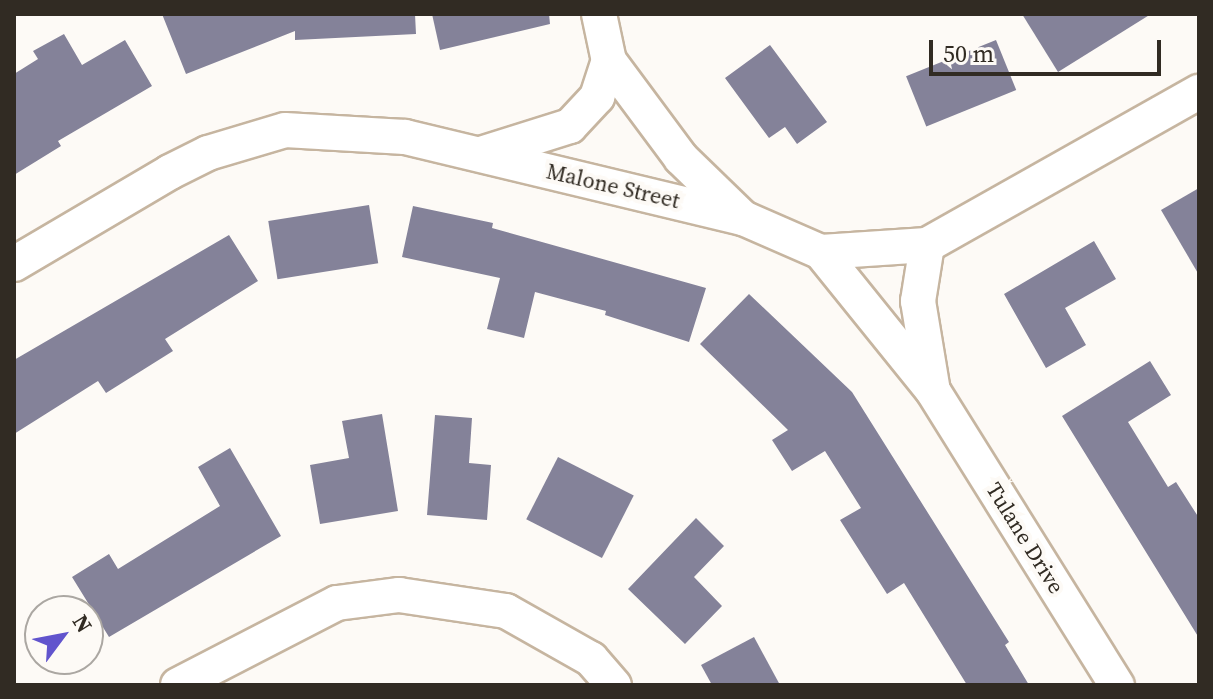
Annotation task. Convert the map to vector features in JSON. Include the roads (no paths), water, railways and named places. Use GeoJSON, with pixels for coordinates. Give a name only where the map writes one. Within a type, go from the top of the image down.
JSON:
{"type":"FeatureCollection","features":[{"type":"Feature","properties":{"kind":"street"},"geometry":{"type":"LineString","coordinates":[[599,14],[609,61],[681,158],[743,218]]}},
{"type":"Feature","properties":{"kind":"street"},"geometry":{"type":"LineString","coordinates":[[477,154],[570,126],[597,97],[609,61]]}},
{"type":"Feature","properties":{"kind":"street","name":"Malone Street"},"geometry":{"type":"LineString","coordinates":[[14,264],[208,153],[285,130],[364,132],[477,154],[743,218],[821,252],[927,245],[1199,92]]}},
{"type":"Feature","properties":{"kind":"street","name":"Tulane Drive"},"geometry":{"type":"LineString","coordinates":[[927,245],[918,301],[933,391]]}},
{"type":"Feature","properties":{"kind":"street","name":"Tulane Drive"},"geometry":{"type":"LineString","coordinates":[[821,252],[933,391],[1117,685]]}},
{"type":"Feature","properties":{"kind":"street"},"geometry":{"type":"LineString","coordinates":[[178,685],[337,603],[399,595],[506,611],[591,659],[614,685]]}}]}
